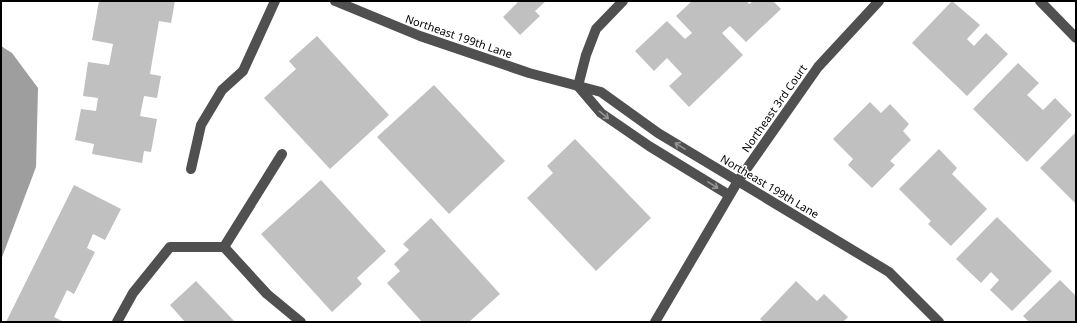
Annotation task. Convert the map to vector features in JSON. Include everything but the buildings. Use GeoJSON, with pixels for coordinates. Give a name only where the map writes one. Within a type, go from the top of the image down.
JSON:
{"type":"FeatureCollection","features":[{"type":"Feature","properties":{"kind":"street"},"geometry":{"type":"LineString","coordinates":[[191,168],[201,125],[222,90],[243,71],[275,1]]}},
{"type":"Feature","properties":{"kind":"street","name":"Northeast 199th Lane"},"geometry":{"type":"LineString","coordinates":[[335,1],[420,36],[529,73],[601,92],[658,133],[889,272],[939,322]]}},
{"type":"Feature","properties":{"kind":"street"},"geometry":{"type":"LineString","coordinates":[[624,1],[596,29],[586,55],[578,86],[601,113],[649,146],[729,195]]}},
{"type":"Feature","properties":{"kind":"street","name":"Northeast 3rd Court"},"geometry":{"type":"LineString","coordinates":[[655,322],[738,181],[818,67],[879,1]]}},
{"type":"Feature","properties":{"kind":"street"},"geometry":{"type":"LineString","coordinates":[[1040,1],[1076,38]]}},
{"type":"Feature","properties":{"kind":"street"},"geometry":{"type":"LineString","coordinates":[[224,247],[282,154]]}},
{"type":"Feature","properties":{"kind":"street"},"geometry":{"type":"LineString","coordinates":[[117,322],[133,293],[170,247],[224,247],[267,294],[302,322]]}},
{"type":"Feature","properties":{"kind":"shaded area"},"geometry":{"type":"Polygon","coordinates":[[[1,46],[12,53],[38,88],[36,167],[1,260],[1,46]]]}}]}
